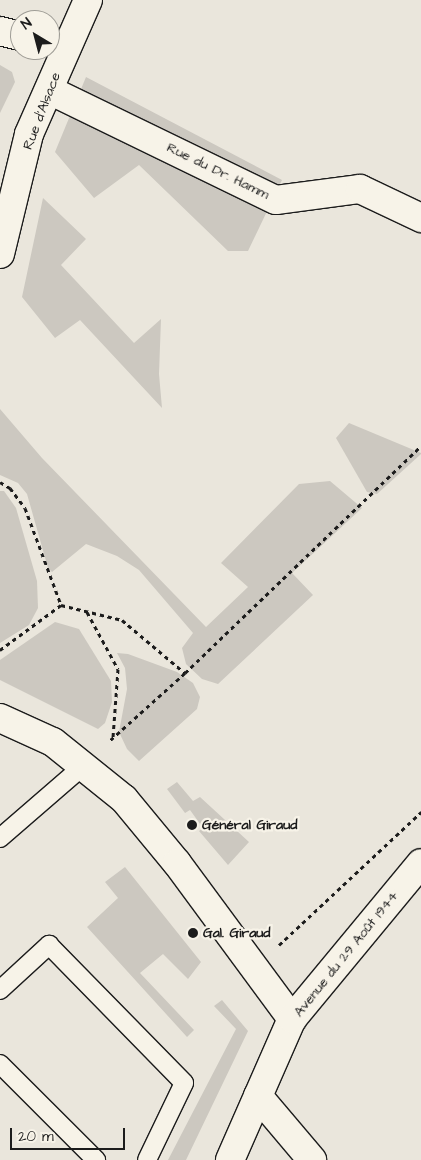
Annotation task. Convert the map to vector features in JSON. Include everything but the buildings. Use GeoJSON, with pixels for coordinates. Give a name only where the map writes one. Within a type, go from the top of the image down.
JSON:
{"type":"FeatureCollection","features":[{"type":"Feature","properties":{"kind":"street","name":"Rue d'Alsace"},"geometry":{"type":"LineString","coordinates":[[60,42],[88,0]]}},
{"type":"Feature","properties":{"kind":"street","name":"Rue d'Alsace"},"geometry":{"type":"LineString","coordinates":[[0,254],[30,134],[49,90],[56,60]]}},
{"type":"Feature","properties":{"kind":"street","name":"Rue du Dr. Hamm"},"geometry":{"type":"LineString","coordinates":[[49,90],[276,200],[360,189],[421,218]]}},
{"type":"Feature","properties":{"kind":"street"},"geometry":{"type":"LineString","coordinates":[[0,718],[53,742],[124,799],[177,863],[250,966],[292,1019]]}},
{"type":"Feature","properties":{"kind":"street","name":"Avenue du 29 Août 1944"},"geometry":{"type":"LineString","coordinates":[[230,1160],[292,1019],[421,863]]}},
{"type":"Feature","properties":{"kind":"street"},"geometry":{"type":"LineString","coordinates":[[258,1096],[312,1160]]}},
{"type":"Feature","properties":{"kind":"lane"},"geometry":{"type":"LineString","coordinates":[[0,838],[83,766]]}},
{"type":"Feature","properties":{"kind":"lane"},"geometry":{"type":"LineString","coordinates":[[0,990],[49,945],[184,1083],[147,1160]]}},
{"type":"Feature","properties":{"kind":"lane"},"geometry":{"type":"LineString","coordinates":[[0,1064],[96,1160]]}},
{"type":"Feature","properties":{"kind":"path"},"geometry":{"type":"LineString","coordinates":[[83,766],[185,673],[421,446]]}},
{"type":"Feature","properties":{"kind":"path"},"geometry":{"type":"LineString","coordinates":[[0,482],[10,488],[24,508],[61,605]]}},
{"type":"Feature","properties":{"kind":"path"},"geometry":{"type":"LineString","coordinates":[[0,650],[61,605],[122,620],[185,673]]}},
{"type":"Feature","properties":{"kind":"path"},"geometry":{"type":"LineString","coordinates":[[87,611],[118,669],[113,738]]}},
{"type":"Feature","properties":{"kind":"path"},"geometry":{"type":"LineString","coordinates":[[250,966],[285,941],[421,812]]}},
{"type":"Feature","properties":{"kind":"shaded area"},"geometry":{"type":"Polygon","coordinates":[[[0,65],[12,72],[15,82],[0,113],[0,65]]]}},
{"type":"Feature","properties":{"kind":"shaded area"},"geometry":{"type":"Polygon","coordinates":[[[86,77],[282,180],[248,251],[228,251],[139,165],[94,198],[55,152],[86,77]]]}},
{"type":"Feature","properties":{"kind":"shaded area"},"geometry":{"type":"Polygon","coordinates":[[[43,198],[86,239],[61,265],[134,343],[161,319],[159,374],[162,408],[80,320],[55,338],[22,297],[43,198]]]}},
{"type":"Feature","properties":{"kind":"shaded area"},"geometry":{"type":"Polygon","coordinates":[[[0,409],[42,458],[206,627],[248,587],[221,563],[299,484],[330,481],[362,508],[292,573],[313,595],[218,684],[202,679],[186,664],[182,648],[193,633],[139,570],[117,556],[86,544],[52,572],[48,568],[27,494],[18,483],[0,475],[0,409]]]}},
{"type":"Feature","properties":{"kind":"shaded area"},"geometry":{"type":"Polygon","coordinates":[[[349,423],[421,454],[377,494],[367,492],[336,438],[349,423]]]}},
{"type":"Feature","properties":{"kind":"shaded area"},"geometry":{"type":"Polygon","coordinates":[[[0,491],[4,491],[16,508],[37,581],[38,608],[29,625],[0,643],[0,491]]]}},
{"type":"Feature","properties":{"kind":"shaded area"},"geometry":{"type":"Polygon","coordinates":[[[55,622],[79,629],[111,681],[112,702],[105,723],[98,729],[0,680],[0,660],[55,622]]]}},
{"type":"Feature","properties":{"kind":"shaded area"},"geometry":{"type":"Polygon","coordinates":[[[117,653],[128,654],[177,672],[193,683],[200,697],[197,709],[139,761],[127,749],[119,732],[127,689],[125,668],[117,653]]]}},
{"type":"Feature","properties":{"kind":"shaded area"},"geometry":{"type":"Polygon","coordinates":[[[177,782],[193,801],[200,797],[249,842],[228,865],[199,831],[203,828],[190,810],[185,813],[167,789],[177,782]]]}},
{"type":"Feature","properties":{"kind":"shaded area"},"geometry":{"type":"Polygon","coordinates":[[[125,867],[201,962],[188,979],[163,954],[140,973],[194,1030],[187,1037],[87,927],[118,898],[105,882],[125,867]]]}},
{"type":"Feature","properties":{"kind":"shaded area"},"geometry":{"type":"Polygon","coordinates":[[[222,1000],[248,1031],[186,1160],[168,1160],[236,1029],[214,1006],[222,1000]]]}},
{"type":"Feature","properties":{"kind":"place","name":"Général Giraud"},"geometry":{"type":"Point","coordinates":[192,825]}},
{"type":"Feature","properties":{"kind":"place","name":"Gal. Giraud"},"geometry":{"type":"Point","coordinates":[193,933]}}]}
